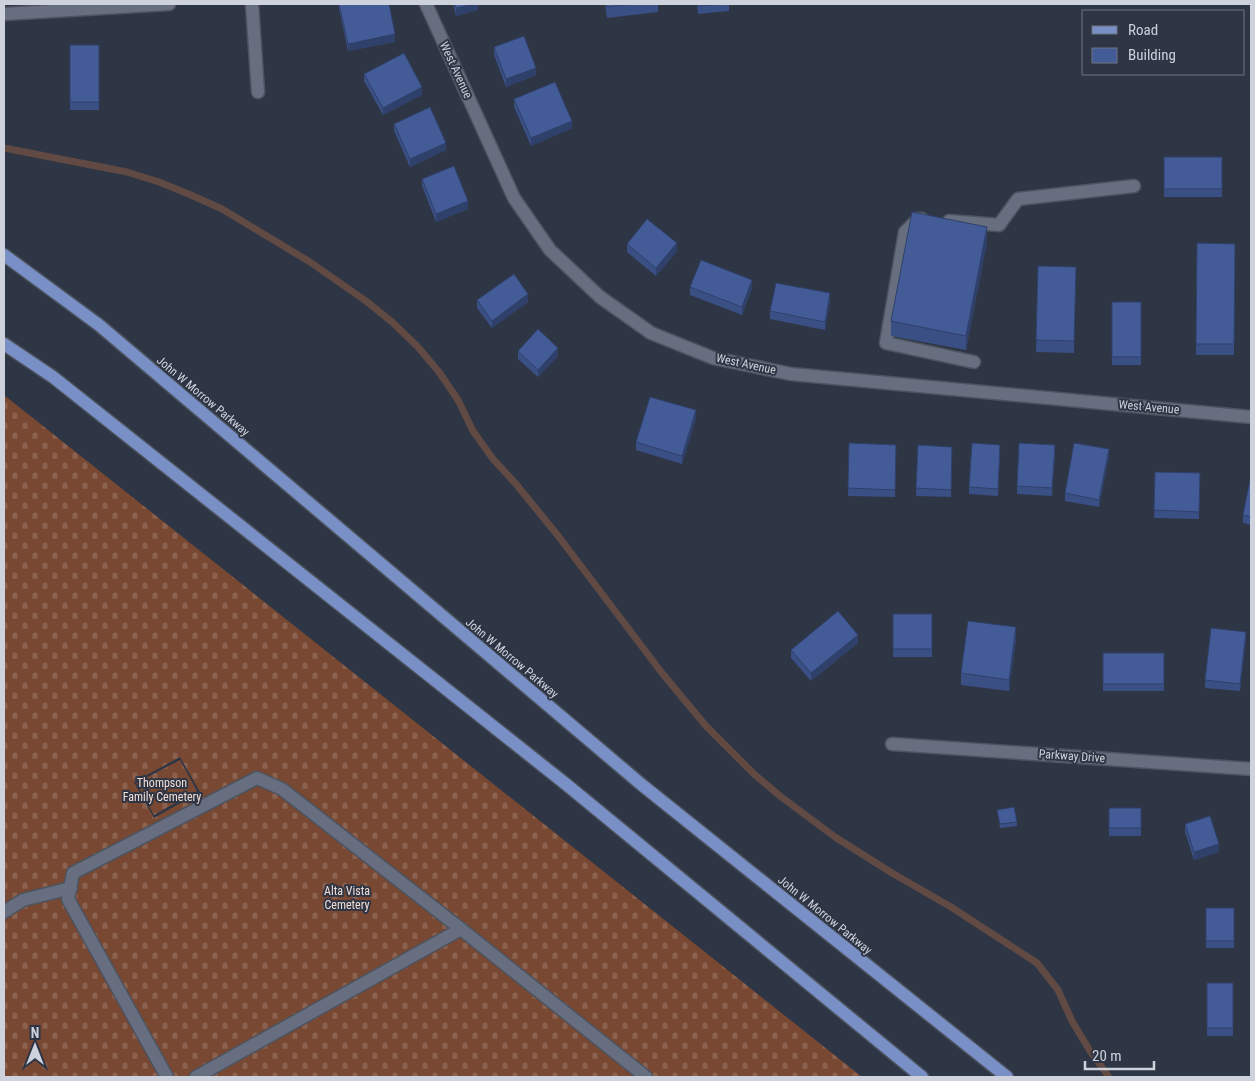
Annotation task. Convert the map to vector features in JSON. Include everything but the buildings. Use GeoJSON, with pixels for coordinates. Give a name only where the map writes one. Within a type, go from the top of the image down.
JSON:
{"type":"FeatureCollection","features":[{"type":"Feature","properties":{"kind":"main road","name":"John W Morrow Parkway"},"geometry":{"type":"LineString","coordinates":[[4,255],[98,325],[642,785],[1007,1077]]}},
{"type":"Feature","properties":{"kind":"main road"},"geometry":{"type":"LineString","coordinates":[[4,344],[53,377],[567,785],[922,1077]]}},
{"type":"Feature","properties":{"kind":"street"},"geometry":{"type":"LineString","coordinates":[[4,14],[169,4]]}},
{"type":"Feature","properties":{"kind":"street"},"geometry":{"type":"LineString","coordinates":[[252,4],[258,92]]}},
{"type":"Feature","properties":{"kind":"street","name":"West Avenue"},"geometry":{"type":"LineString","coordinates":[[426,4],[514,198],[550,250],[600,297],[651,333],[713,358],[791,374],[1251,417]]}},
{"type":"Feature","properties":{"kind":"street"},"geometry":{"type":"LineString","coordinates":[[974,362],[886,343],[905,232],[918,219],[999,225],[1018,199],[1134,186]]}},
{"type":"Feature","properties":{"kind":"street","name":"Parkway Drive"},"geometry":{"type":"LineString","coordinates":[[892,744],[1251,769]]}},
{"type":"Feature","properties":{"kind":"street"},"geometry":{"type":"LineString","coordinates":[[167,1077],[68,899],[73,873],[257,778],[282,789],[646,1077]]}},
{"type":"Feature","properties":{"kind":"street"},"geometry":{"type":"LineString","coordinates":[[4,912],[23,900],[70,888]]}},
{"type":"Feature","properties":{"kind":"street"},"geometry":{"type":"LineString","coordinates":[[196,1077],[461,929]]}},
{"type":"Feature","properties":{"kind":"green space","name":"Alta Vista Cemetery"},"geometry":{"type":"Polygon","coordinates":[[[4,395],[862,1077],[4,1077],[4,395]],[[180,757],[134,782],[154,818],[200,792],[180,757]]]}},
{"type":"Feature","properties":{"kind":"green space","name":"Thompson Family Cemetery"},"geometry":{"type":"Polygon","coordinates":[[[180,760],[197,791],[154,815],[136,783],[180,760]]]}},
{"type":"Feature","properties":{"kind":"waterway"},"geometry":{"type":"LineString","coordinates":[[4,148],[127,172],[191,195],[222,209],[310,262],[366,301],[392,322],[417,346],[439,372],[458,400],[473,431],[493,459],[559,537],[662,673],[706,726],[754,774],[835,837],[951,907],[1037,963],[1058,990],[1072,1021],[1090,1051],[1109,1077]]}}]}
